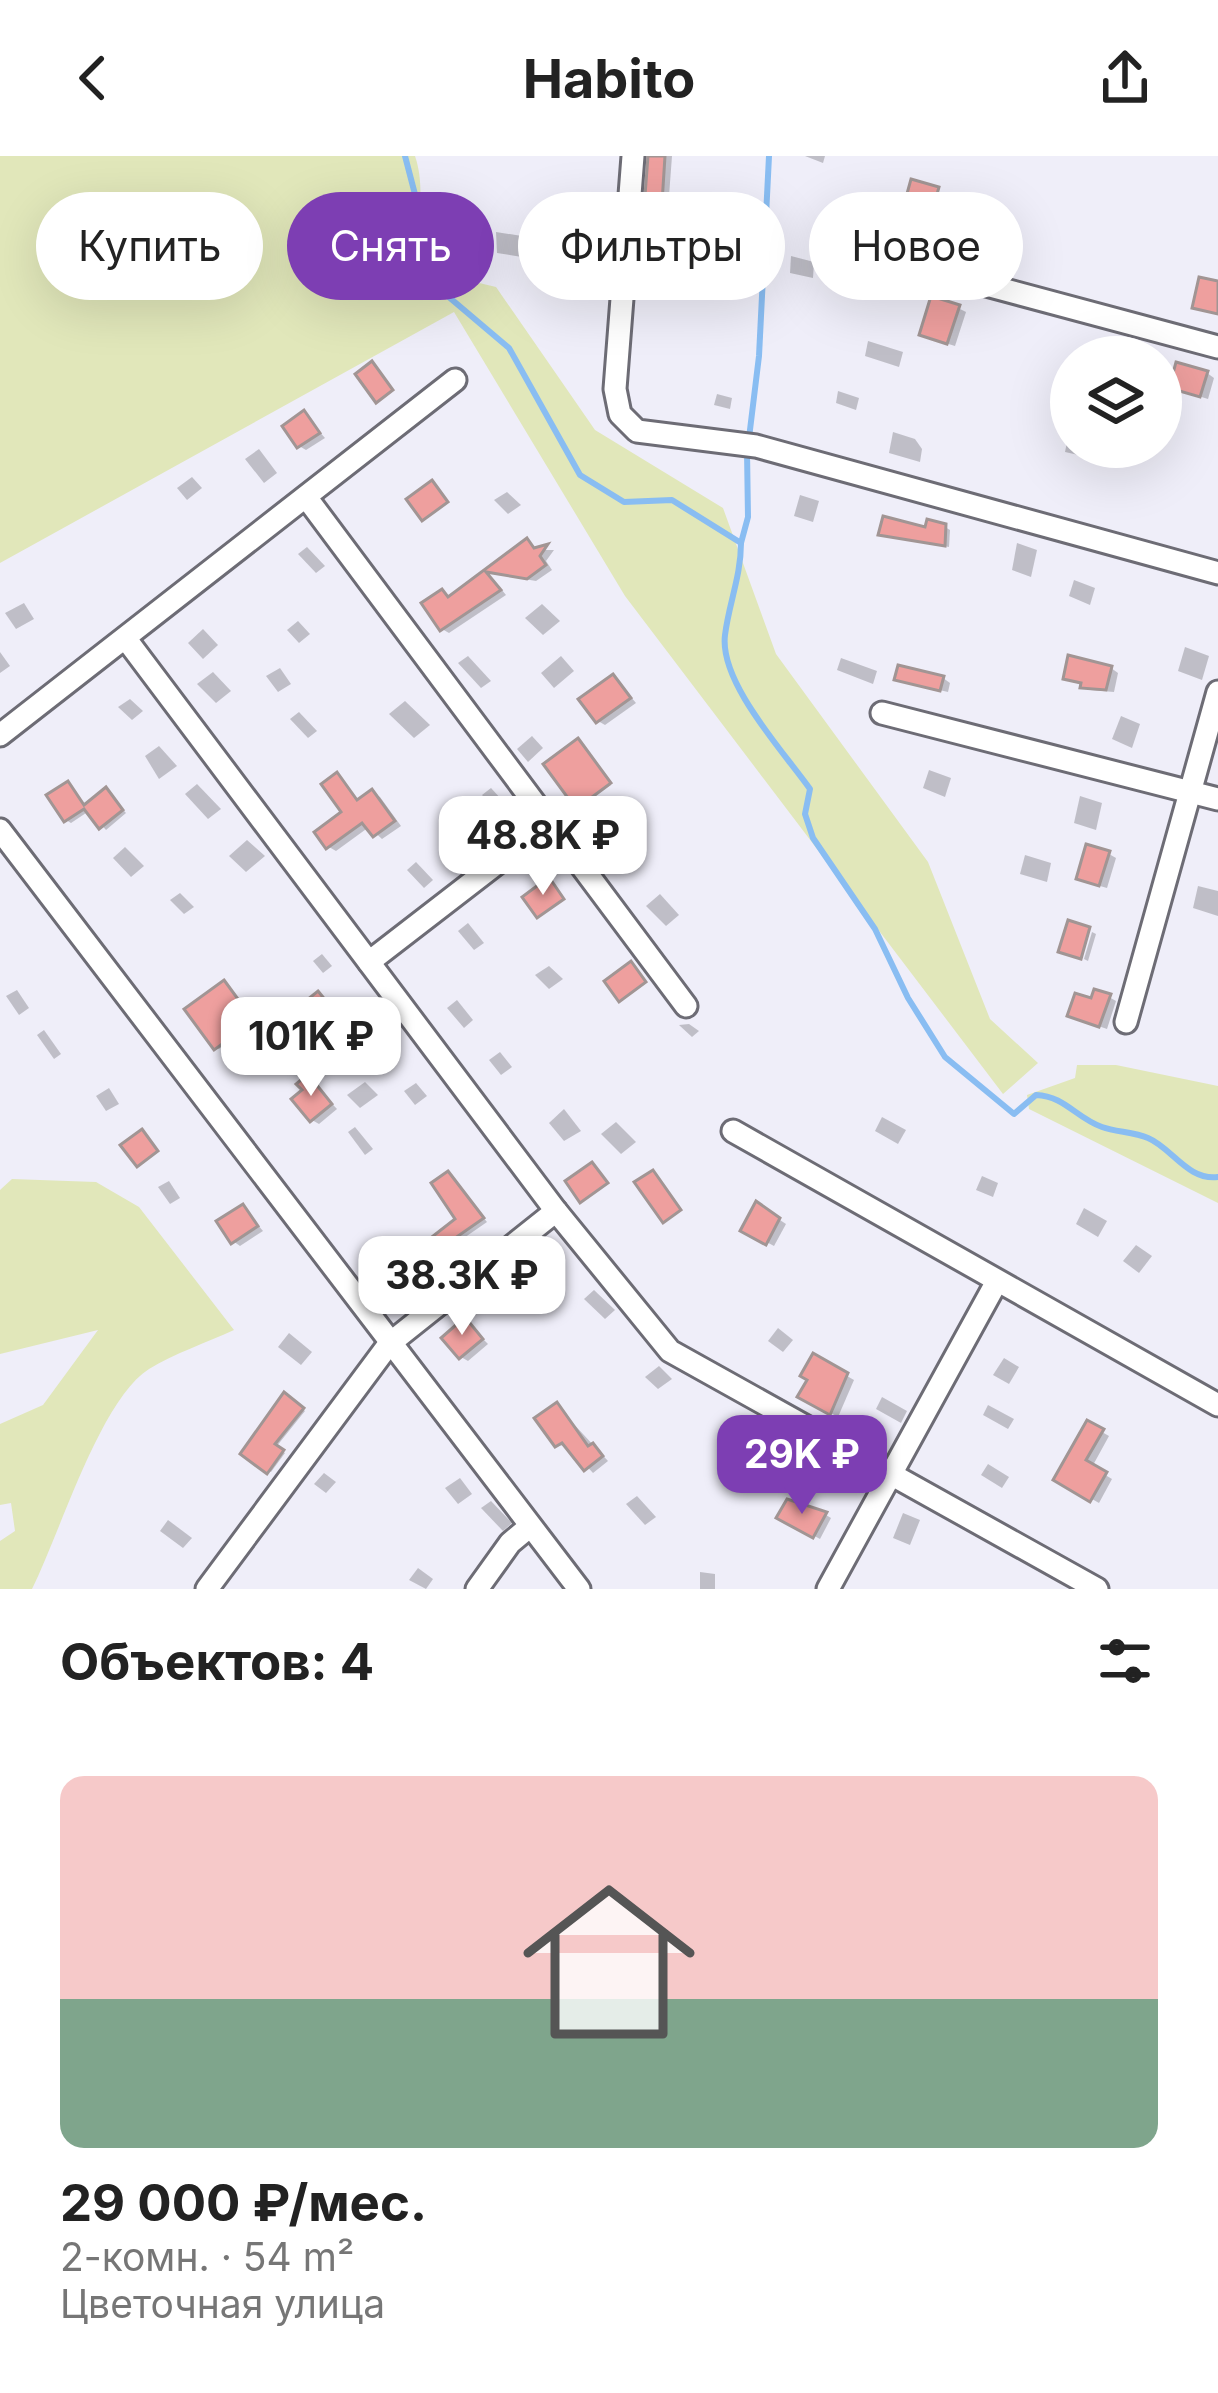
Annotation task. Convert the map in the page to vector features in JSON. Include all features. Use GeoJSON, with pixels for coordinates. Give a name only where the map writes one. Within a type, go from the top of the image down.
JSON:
{"type":"FeatureCollection","features":[{"type":"Feature","properties":{"kind":"street"},"geometry":{"type":"LineString","coordinates":[[633,156],[615,389],[620,415],[637,431],[746,444],[1218,573]]}},
{"type":"Feature","properties":{"kind":"street"},"geometry":{"type":"LineString","coordinates":[[1023,295],[1218,347]]}},
{"type":"Feature","properties":{"kind":"street"},"geometry":{"type":"LineString","coordinates":[[0,735],[455,380]]}},
{"type":"Feature","properties":{"kind":"street"},"geometry":{"type":"LineString","coordinates":[[305,497],[686,1006]]}},
{"type":"Feature","properties":{"kind":"street"},"geometry":{"type":"LineString","coordinates":[[126,639],[556,1211],[670,1351],[1097,1589]]}},
{"type":"Feature","properties":{"kind":"street"},"geometry":{"type":"LineString","coordinates":[[1126,1022],[1218,692]]}},
{"type":"Feature","properties":{"kind":"street"},"geometry":{"type":"LineString","coordinates":[[882,713],[1218,799]]}},
{"type":"Feature","properties":{"kind":"street"},"geometry":{"type":"LineString","coordinates":[[369,962],[550,824]]}},
{"type":"Feature","properties":{"kind":"street"},"geometry":{"type":"LineString","coordinates":[[0,830],[579,1589]]}},
{"type":"Feature","properties":{"kind":"street"},"geometry":{"type":"LineString","coordinates":[[733,1131],[1218,1405]]}},
{"type":"Feature","properties":{"kind":"street"},"geometry":{"type":"LineString","coordinates":[[206,1589],[389,1344],[556,1211]]}},
{"type":"Feature","properties":{"kind":"street"},"geometry":{"type":"LineString","coordinates":[[828,1589],[996,1283]]}},
{"type":"Feature","properties":{"kind":"street"},"geometry":{"type":"LineString","coordinates":[[477,1589],[510,1543],[528,1528]]}},
{"type":"Feature","properties":{"kind":"green space"},"geometry":{"type":"Polygon","coordinates":[[[0,156],[415,156],[420,192],[287,192],[287,300],[494,300],[496,287],[595,430],[723,508],[776,654],[928,862],[990,1019],[1038,1063],[1003,1094],[625,596],[454,312],[0,563],[0,156]]]}},
{"type":"Feature","properties":{"kind":"green space"},"geometry":{"type":"Polygon","coordinates":[[[1077,1065],[1116,1065],[1218,1086],[1218,1203],[1029,1109],[1027,1095],[1075,1078],[1077,1065]]]}},
{"type":"Feature","properties":{"kind":"green space"},"geometry":{"type":"Polygon","coordinates":[[[12,1179],[96,1182],[139,1207],[234,1330],[159,1363],[131,1385],[98,1437],[32,1589],[0,1589],[0,1541],[15,1531],[11,1503],[0,1505],[0,1424],[43,1405],[98,1330],[0,1354],[0,1190],[12,1179]]]}},
{"type":"Feature","properties":{"kind":"building"},"geometry":{"type":"Polygon","coordinates":[[[648,156],[665,156],[663,192],[645,192],[648,156]]]}},
{"type":"Feature","properties":{"kind":"building"},"geometry":{"type":"Polygon","coordinates":[[[911,179],[939,187],[938,192],[907,192],[911,179]]]}},
{"type":"Feature","properties":{"kind":"building"},"geometry":{"type":"Polygon","coordinates":[[[1199,277],[1218,281],[1218,314],[1192,308],[1199,277]]]}},
{"type":"Feature","properties":{"kind":"building"},"geometry":{"type":"Polygon","coordinates":[[[930,300],[960,305],[947,344],[919,335],[930,300]]]}},
{"type":"Feature","properties":{"kind":"building"},"geometry":{"type":"Polygon","coordinates":[[[372,361],[393,390],[376,403],[355,374],[372,361]]]}},
{"type":"Feature","properties":{"kind":"building"},"geometry":{"type":"Polygon","coordinates":[[[1182,364],[1208,371],[1200,397],[1182,392],[1182,364]]]}},
{"type":"Feature","properties":{"kind":"building"},"geometry":{"type":"Polygon","coordinates":[[[304,410],[320,433],[297,448],[282,426],[304,410]]]}},
{"type":"Feature","properties":{"kind":"building"},"geometry":{"type":"Polygon","coordinates":[[[432,480],[448,502],[422,521],[406,499],[432,480]]]}},
{"type":"Feature","properties":{"kind":"building"},"geometry":{"type":"Polygon","coordinates":[[[883,516],[925,527],[927,519],[946,524],[945,546],[878,535],[883,516]]]}},
{"type":"Feature","properties":{"kind":"building"},"geometry":{"type":"Polygon","coordinates":[[[527,538],[534,548],[548,544],[540,556],[546,565],[527,579],[486,572],[501,590],[440,631],[421,603],[442,589],[448,597],[527,538]]]}},
{"type":"Feature","properties":{"kind":"building"},"geometry":{"type":"Polygon","coordinates":[[[1068,655],[1112,666],[1106,690],[1080,688],[1081,683],[1063,679],[1068,655]]]}},
{"type":"Feature","properties":{"kind":"building"},"geometry":{"type":"Polygon","coordinates":[[[898,665],[944,676],[940,691],[894,680],[898,665]]]}},
{"type":"Feature","properties":{"kind":"building"},"geometry":{"type":"Polygon","coordinates":[[[613,674],[631,698],[596,723],[578,699],[613,674]]]}},
{"type":"Feature","properties":{"kind":"building"},"geometry":{"type":"Polygon","coordinates":[[[578,738],[611,783],[576,809],[543,764],[578,738]]]}},
{"type":"Feature","properties":{"kind":"building"},"geometry":{"type":"Polygon","coordinates":[[[337,772],[357,800],[372,789],[395,821],[373,837],[362,823],[326,849],[314,832],[341,812],[321,784],[337,772]]]}},
{"type":"Feature","properties":{"kind":"building"},"geometry":{"type":"Polygon","coordinates":[[[68,781],[84,805],[106,787],[123,810],[99,829],[84,809],[64,822],[46,795],[68,781]]]}},
{"type":"Feature","properties":{"kind":"building"},"geometry":{"type":"Polygon","coordinates":[[[1086,844],[1110,851],[1099,886],[1076,879],[1086,844]]]}},
{"type":"Feature","properties":{"kind":"building"},"geometry":{"type":"Polygon","coordinates":[[[549,877],[564,899],[537,918],[522,897],[549,877]]]}},
{"type":"Feature","properties":{"kind":"building"},"geometry":{"type":"Polygon","coordinates":[[[1068,920],[1090,927],[1081,959],[1058,952],[1068,920]]]}},
{"type":"Feature","properties":{"kind":"building"},"geometry":{"type":"Polygon","coordinates":[[[631,961],[646,982],[619,1002],[604,981],[631,961]]]}},
{"type":"Feature","properties":{"kind":"building"},"geometry":{"type":"Polygon","coordinates":[[[224,980],[254,1021],[214,1050],[184,1009],[224,980]]]}},
{"type":"Feature","properties":{"kind":"building"},"geometry":{"type":"Polygon","coordinates":[[[1094,989],[1111,994],[1099,1027],[1067,1016],[1075,993],[1091,998],[1094,989]]]}},
{"type":"Feature","properties":{"kind":"building"},"geometry":{"type":"Polygon","coordinates":[[[318,991],[348,1028],[311,1057],[292,1032],[269,1050],[256,1033],[269,1023],[272,1028],[318,991]]]}},
{"type":"Feature","properties":{"kind":"building"},"geometry":{"type":"Polygon","coordinates":[[[308,1074],[332,1104],[310,1122],[291,1099],[302,1090],[296,1084],[308,1074]]]}},
{"type":"Feature","properties":{"kind":"building"},"geometry":{"type":"Polygon","coordinates":[[[142,1129],[158,1151],[137,1167],[120,1145],[142,1129]]]}},
{"type":"Feature","properties":{"kind":"building"},"geometry":{"type":"Polygon","coordinates":[[[592,1162],[608,1183],[580,1203],[565,1181],[592,1162]]]}},
{"type":"Feature","properties":{"kind":"building"},"geometry":{"type":"Polygon","coordinates":[[[653,1170],[681,1210],[663,1223],[634,1182],[653,1170]]]}},
{"type":"Feature","properties":{"kind":"building"},"geometry":{"type":"Polygon","coordinates":[[[448,1171],[484,1218],[445,1245],[450,1252],[433,1265],[419,1247],[455,1219],[431,1183],[448,1171]]]}},
{"type":"Feature","properties":{"kind":"building"},"geometry":{"type":"Polygon","coordinates":[[[756,1201],[780,1218],[766,1245],[740,1231],[756,1201]]]}},
{"type":"Feature","properties":{"kind":"building"},"geometry":{"type":"Polygon","coordinates":[[[243,1204],[258,1226],[231,1244],[216,1221],[243,1204]]]}},
{"type":"Feature","properties":{"kind":"building"},"geometry":{"type":"Polygon","coordinates":[[[465,1317],[483,1339],[459,1359],[441,1338],[465,1317]]]}},
{"type":"Feature","properties":{"kind":"building"},"geometry":{"type":"Polygon","coordinates":[[[813,1353],[848,1373],[830,1415],[797,1397],[807,1380],[800,1376],[813,1353]]]}},
{"type":"Feature","properties":{"kind":"building"},"geometry":{"type":"Polygon","coordinates":[[[284,1392],[304,1408],[275,1444],[284,1450],[267,1474],[240,1454],[284,1392]]]}},
{"type":"Feature","properties":{"kind":"building"},"geometry":{"type":"Polygon","coordinates":[[[557,1402],[588,1446],[593,1443],[603,1456],[584,1471],[562,1443],[555,1447],[534,1418],[557,1402]]]}},
{"type":"Feature","properties":{"kind":"building"},"geometry":{"type":"Polygon","coordinates":[[[1087,1420],[1104,1429],[1086,1460],[1107,1472],[1090,1502],[1053,1480],[1087,1420]]]}},
{"type":"Feature","properties":{"kind":"building"},"geometry":{"type":"Polygon","coordinates":[[[787,1499],[827,1512],[813,1538],[776,1518],[787,1499]]]}},
{"type":"Feature","properties":{"kind":"waterway"},"geometry":{"type":"LineString","coordinates":[[405,156],[423,225],[424,276],[509,348],[580,475],[624,502],[672,500],[741,543],[725,635],[732,674],[755,715],[810,789],[805,814],[813,838],[875,929],[908,998],[945,1057],[1014,1114],[1036,1095],[1046,1096],[1102,1127],[1148,1138],[1198,1174],[1218,1177]]}},
{"type":"Feature","properties":{"kind":"waterway"},"geometry":{"type":"LineString","coordinates":[[749,438],[759,356],[769,156]]}},
{"type":"Feature","properties":{"kind":"waterway"},"geometry":{"type":"LineString","coordinates":[[741,543],[748,517],[747,451]]}}]}
